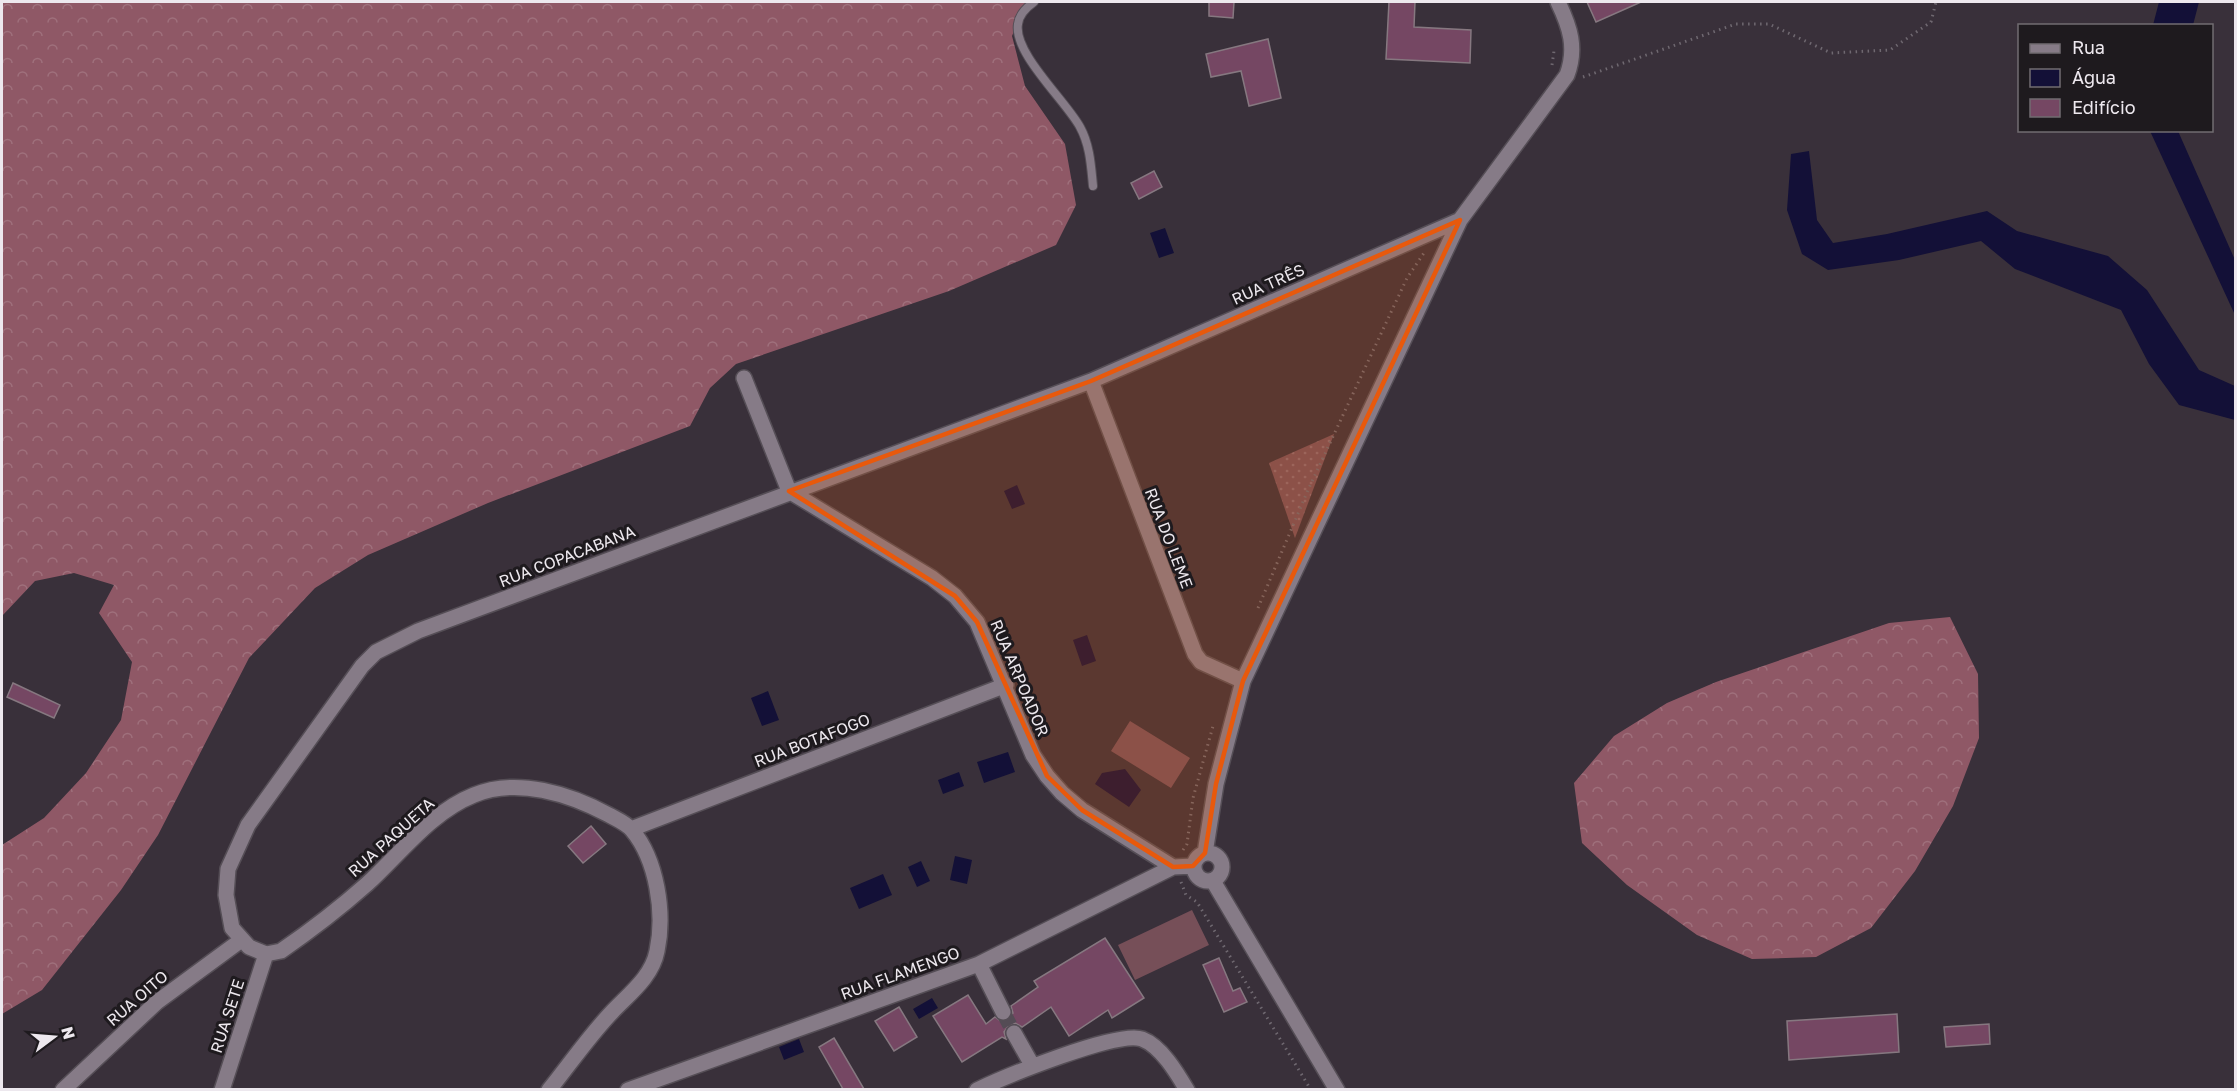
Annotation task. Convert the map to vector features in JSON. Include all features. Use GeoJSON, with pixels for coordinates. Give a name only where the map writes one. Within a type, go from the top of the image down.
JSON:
{"type":"FeatureCollection","features":[{"type":"Feature","properties":{"kind":"street"},"geometry":{"type":"LineString","coordinates":[[1182,867],[1205,853],[1216,784],[1243,681],[1460,220],[1562,85],[1570,66],[1573,46],[1558,2]]}},
{"type":"Feature","properties":{"kind":"street","name":"RUA TRÊS"},"geometry":{"type":"LineString","coordinates":[[1091,381],[1460,220]]}},
{"type":"Feature","properties":{"kind":"street"},"geometry":{"type":"LineString","coordinates":[[744,378],[789,491]]}},
{"type":"Feature","properties":{"kind":"street","name":"RUA COPACABANA"},"geometry":{"type":"LineString","coordinates":[[240,941],[232,928],[226,895],[228,869],[236,848],[261,806],[362,666],[376,652],[418,631],[789,491],[1091,381]]}},
{"type":"Feature","properties":{"kind":"street","name":"RUA DO LEME"},"geometry":{"type":"LineString","coordinates":[[1091,381],[1195,654],[1201,662],[1243,681]]}},
{"type":"Feature","properties":{"kind":"street","name":"RUA ARPOADOR"},"geometry":{"type":"LineString","coordinates":[[789,491],[932,578],[955,596],[977,622],[1006,685],[1033,755],[1062,793],[1082,810],[1182,867],[1198,879],[1213,881]]}},
{"type":"Feature","properties":{"kind":"street","name":"RUA BOTAFOGO"},"geometry":{"type":"LineString","coordinates":[[631,829],[1006,685]]}},
{"type":"Feature","properties":{"kind":"street","name":"RUA PAQUETA"},"geometry":{"type":"LineString","coordinates":[[266,954],[276,954],[284,950],[365,886],[440,815],[476,794],[523,788],[552,792],[597,808],[631,829],[649,862],[660,917],[657,952],[651,967],[635,989],[612,1012],[549,1089]]}},
{"type":"Feature","properties":{"kind":"street"},"geometry":{"type":"LineString","coordinates":[[1205,853],[1218,857],[1222,866],[1220,875],[1213,881],[1336,1089]]}},
{"type":"Feature","properties":{"kind":"street","name":"RUA FLAMENGO"},"geometry":{"type":"LineString","coordinates":[[628,1089],[979,964],[1182,867]]}},
{"type":"Feature","properties":{"kind":"street"},"geometry":{"type":"LineString","coordinates":[[240,941],[266,954]]}},
{"type":"Feature","properties":{"kind":"street","name":"RUA OITO"},"geometry":{"type":"LineString","coordinates":[[63,1089],[157,1002],[240,941]]}},
{"type":"Feature","properties":{"kind":"street","name":"RUA SETE"},"geometry":{"type":"LineString","coordinates":[[222,1089],[266,954]]}},
{"type":"Feature","properties":{"kind":"street"},"geometry":{"type":"LineString","coordinates":[[979,964],[1003,1012]]}},
{"type":"Feature","properties":{"kind":"street"},"geometry":{"type":"LineString","coordinates":[[1014,1033],[1032,1065]]}},
{"type":"Feature","properties":{"kind":"street"},"geometry":{"type":"LineString","coordinates":[[977,1089],[1032,1065],[1120,1039],[1141,1038],[1156,1048],[1187,1089]]}},
{"type":"Feature","properties":{"kind":"lane"},"geometry":{"type":"LineString","coordinates":[[1034,2],[1019,20],[1017,27],[1032,64],[1081,128],[1089,153],[1093,186]]}},
{"type":"Feature","properties":{"kind":"path"},"geometry":{"type":"LineString","coordinates":[[1562,85],[1736,24],[1769,24],[1832,53],[1890,51],[1931,22],[1936,2]]}},
{"type":"Feature","properties":{"kind":"path"},"geometry":{"type":"LineString","coordinates":[[1187,844],[1178,856],[1186,895],[1197,902],[1311,1089]]}},
{"type":"Feature","properties":{"kind":"highlighted area"},"geometry":{"type":"Polygon","coordinates":[[[1460,220],[1243,681],[1216,784],[1205,853],[1193,866],[1173,867],[1082,810],[1047,776],[977,622],[955,596],[789,491],[1091,381],[1460,220]]]}},
{"type":"Feature","properties":{"kind":"shaded area"},"geometry":{"type":"Polygon","coordinates":[[[1334,434],[1295,538],[1269,463],[1334,434]]]}},
{"type":"Feature","properties":{"kind":"shaded area"},"geometry":{"type":"Polygon","coordinates":[[[1130,721],[1190,758],[1171,788],[1111,751],[1130,721]]]}},
{"type":"Feature","properties":{"kind":"shaded area"},"geometry":{"type":"Polygon","coordinates":[[[1192,910],[1209,945],[1135,980],[1118,945],[1192,910]]]}},
{"type":"Feature","properties":{"kind":"green space"},"geometry":{"type":"Polygon","coordinates":[[[2,2],[1026,2],[1012,36],[1025,86],[1065,144],[1076,205],[1056,245],[949,291],[736,364],[710,388],[690,426],[488,503],[368,555],[315,588],[249,658],[158,835],[121,890],[42,990],[2,1014],[2,845],[44,818],[86,773],[121,720],[132,662],[99,613],[114,585],[74,573],[35,581],[2,616],[2,2]]]}},
{"type":"Feature","properties":{"kind":"green space"},"geometry":{"type":"Polygon","coordinates":[[[1950,617],[1978,674],[1979,738],[1953,806],[1915,871],[1871,928],[1816,957],[1752,959],[1697,935],[1627,885],[1582,843],[1574,783],[1614,736],[1667,703],[1716,682],[1889,623],[1950,617]]]}},
{"type":"Feature","properties":{"kind":"water"},"geometry":{"type":"Polygon","coordinates":[[[2159,2],[2199,2],[2193,24],[2153,24],[2159,2]]]}},
{"type":"Feature","properties":{"kind":"water"},"geometry":{"type":"Polygon","coordinates":[[[2150,132],[2178,132],[2235,260],[2235,315],[2150,132]]]}},
{"type":"Feature","properties":{"kind":"water"},"geometry":{"type":"Polygon","coordinates":[[[1809,151],[1817,220],[1833,243],[1887,234],[1987,211],[2017,231],[2108,256],[2147,290],[2199,370],[2235,386],[2235,420],[2179,405],[2149,364],[2121,310],[2015,269],[1981,241],[1899,260],[1828,270],[1802,254],[1787,210],[1791,154],[1809,151]]]}},
{"type":"Feature","properties":{"kind":"water"},"geometry":{"type":"Polygon","coordinates":[[[1165,228],[1174,253],[1159,258],[1150,233],[1165,228]]]}},
{"type":"Feature","properties":{"kind":"water"},"geometry":{"type":"Polygon","coordinates":[[[1017,485],[1025,504],[1012,509],[1004,491],[1017,485]]]}},
{"type":"Feature","properties":{"kind":"water"},"geometry":{"type":"Polygon","coordinates":[[[1087,635],[1096,661],[1082,666],[1073,640],[1087,635]]]}},
{"type":"Feature","properties":{"kind":"water"},"geometry":{"type":"Polygon","coordinates":[[[768,691],[779,720],[762,726],[751,698],[768,691]]]}},
{"type":"Feature","properties":{"kind":"water"},"geometry":{"type":"Polygon","coordinates":[[[1008,752],[1015,772],[984,783],[977,762],[1008,752]]]}},
{"type":"Feature","properties":{"kind":"water"},"geometry":{"type":"Polygon","coordinates":[[[1125,769],[1141,790],[1129,807],[1095,784],[1102,773],[1125,769]]]}},
{"type":"Feature","properties":{"kind":"water"},"geometry":{"type":"Polygon","coordinates":[[[959,772],[964,786],[943,794],[938,780],[959,772]]]}},
{"type":"Feature","properties":{"kind":"water"},"geometry":{"type":"Polygon","coordinates":[[[955,856],[972,860],[967,884],[950,880],[955,856]]]}},
{"type":"Feature","properties":{"kind":"water"},"geometry":{"type":"Polygon","coordinates":[[[921,861],[930,881],[917,887],[908,867],[921,861]]]}},
{"type":"Feature","properties":{"kind":"water"},"geometry":{"type":"Polygon","coordinates":[[[883,874],[892,895],[859,909],[850,888],[883,874]]]}},
{"type":"Feature","properties":{"kind":"water"},"geometry":{"type":"Polygon","coordinates":[[[932,998],[938,1008],[919,1019],[913,1009],[932,998]]]}},
{"type":"Feature","properties":{"kind":"water"},"geometry":{"type":"Polygon","coordinates":[[[799,1039],[804,1052],[784,1060],[779,1047],[799,1039]]]}},
{"type":"Feature","properties":{"kind":"building"},"geometry":{"type":"Polygon","coordinates":[[[1209,2],[1234,2],[1233,18],[1209,16],[1209,2]]]}},
{"type":"Feature","properties":{"kind":"building"},"geometry":{"type":"Polygon","coordinates":[[[1389,2],[1415,2],[1414,27],[1471,30],[1470,63],[1386,59],[1389,2]]]}},
{"type":"Feature","properties":{"kind":"building"},"geometry":{"type":"Polygon","coordinates":[[[1587,2],[1641,2],[1596,22],[1587,2]]]}},
{"type":"Feature","properties":{"kind":"building"},"geometry":{"type":"Polygon","coordinates":[[[1268,39],[1281,98],[1249,106],[1241,71],[1211,77],[1206,54],[1268,39]]]}},
{"type":"Feature","properties":{"kind":"building"},"geometry":{"type":"Polygon","coordinates":[[[1154,171],[1162,187],[1139,199],[1131,183],[1154,171]]]}},
{"type":"Feature","properties":{"kind":"building"},"geometry":{"type":"Polygon","coordinates":[[[13,683],[60,705],[54,718],[7,697],[13,683]]]}},
{"type":"Feature","properties":{"kind":"building"},"geometry":{"type":"Polygon","coordinates":[[[591,826],[606,844],[583,863],[568,846],[591,826]]]}},
{"type":"Feature","properties":{"kind":"building"},"geometry":{"type":"Polygon","coordinates":[[[1105,938],[1144,998],[1112,1018],[1108,1010],[1069,1036],[1051,1007],[1022,1027],[1015,1023],[1009,1025],[1004,1032],[1006,1039],[1002,1037],[962,1062],[933,1016],[968,995],[986,1024],[995,1017],[1002,1022],[1007,1021],[1013,1013],[1011,1006],[1038,987],[1034,981],[1105,938]]]}},
{"type":"Feature","properties":{"kind":"building"},"geometry":{"type":"Polygon","coordinates":[[[1219,958],[1233,991],[1240,988],[1247,1002],[1224,1012],[1203,965],[1219,958]]]}},
{"type":"Feature","properties":{"kind":"building"},"geometry":{"type":"Polygon","coordinates":[[[899,1007],[917,1037],[894,1051],[875,1021],[899,1007]]]}},
{"type":"Feature","properties":{"kind":"building"},"geometry":{"type":"Polygon","coordinates":[[[1897,1014],[1899,1052],[1789,1060],[1787,1021],[1897,1014]]]}},
{"type":"Feature","properties":{"kind":"building"},"geometry":{"type":"Polygon","coordinates":[[[1989,1024],[1990,1044],[1946,1047],[1944,1027],[1989,1024]]]}},
{"type":"Feature","properties":{"kind":"building"},"geometry":{"type":"Polygon","coordinates":[[[834,1038],[864,1089],[843,1089],[819,1047],[834,1038]]]}},
{"type":"Feature","properties":{"kind":"tunnel"},"geometry":{"type":"LineString","coordinates":[[1003,1012],[1014,1033]]}}]}
